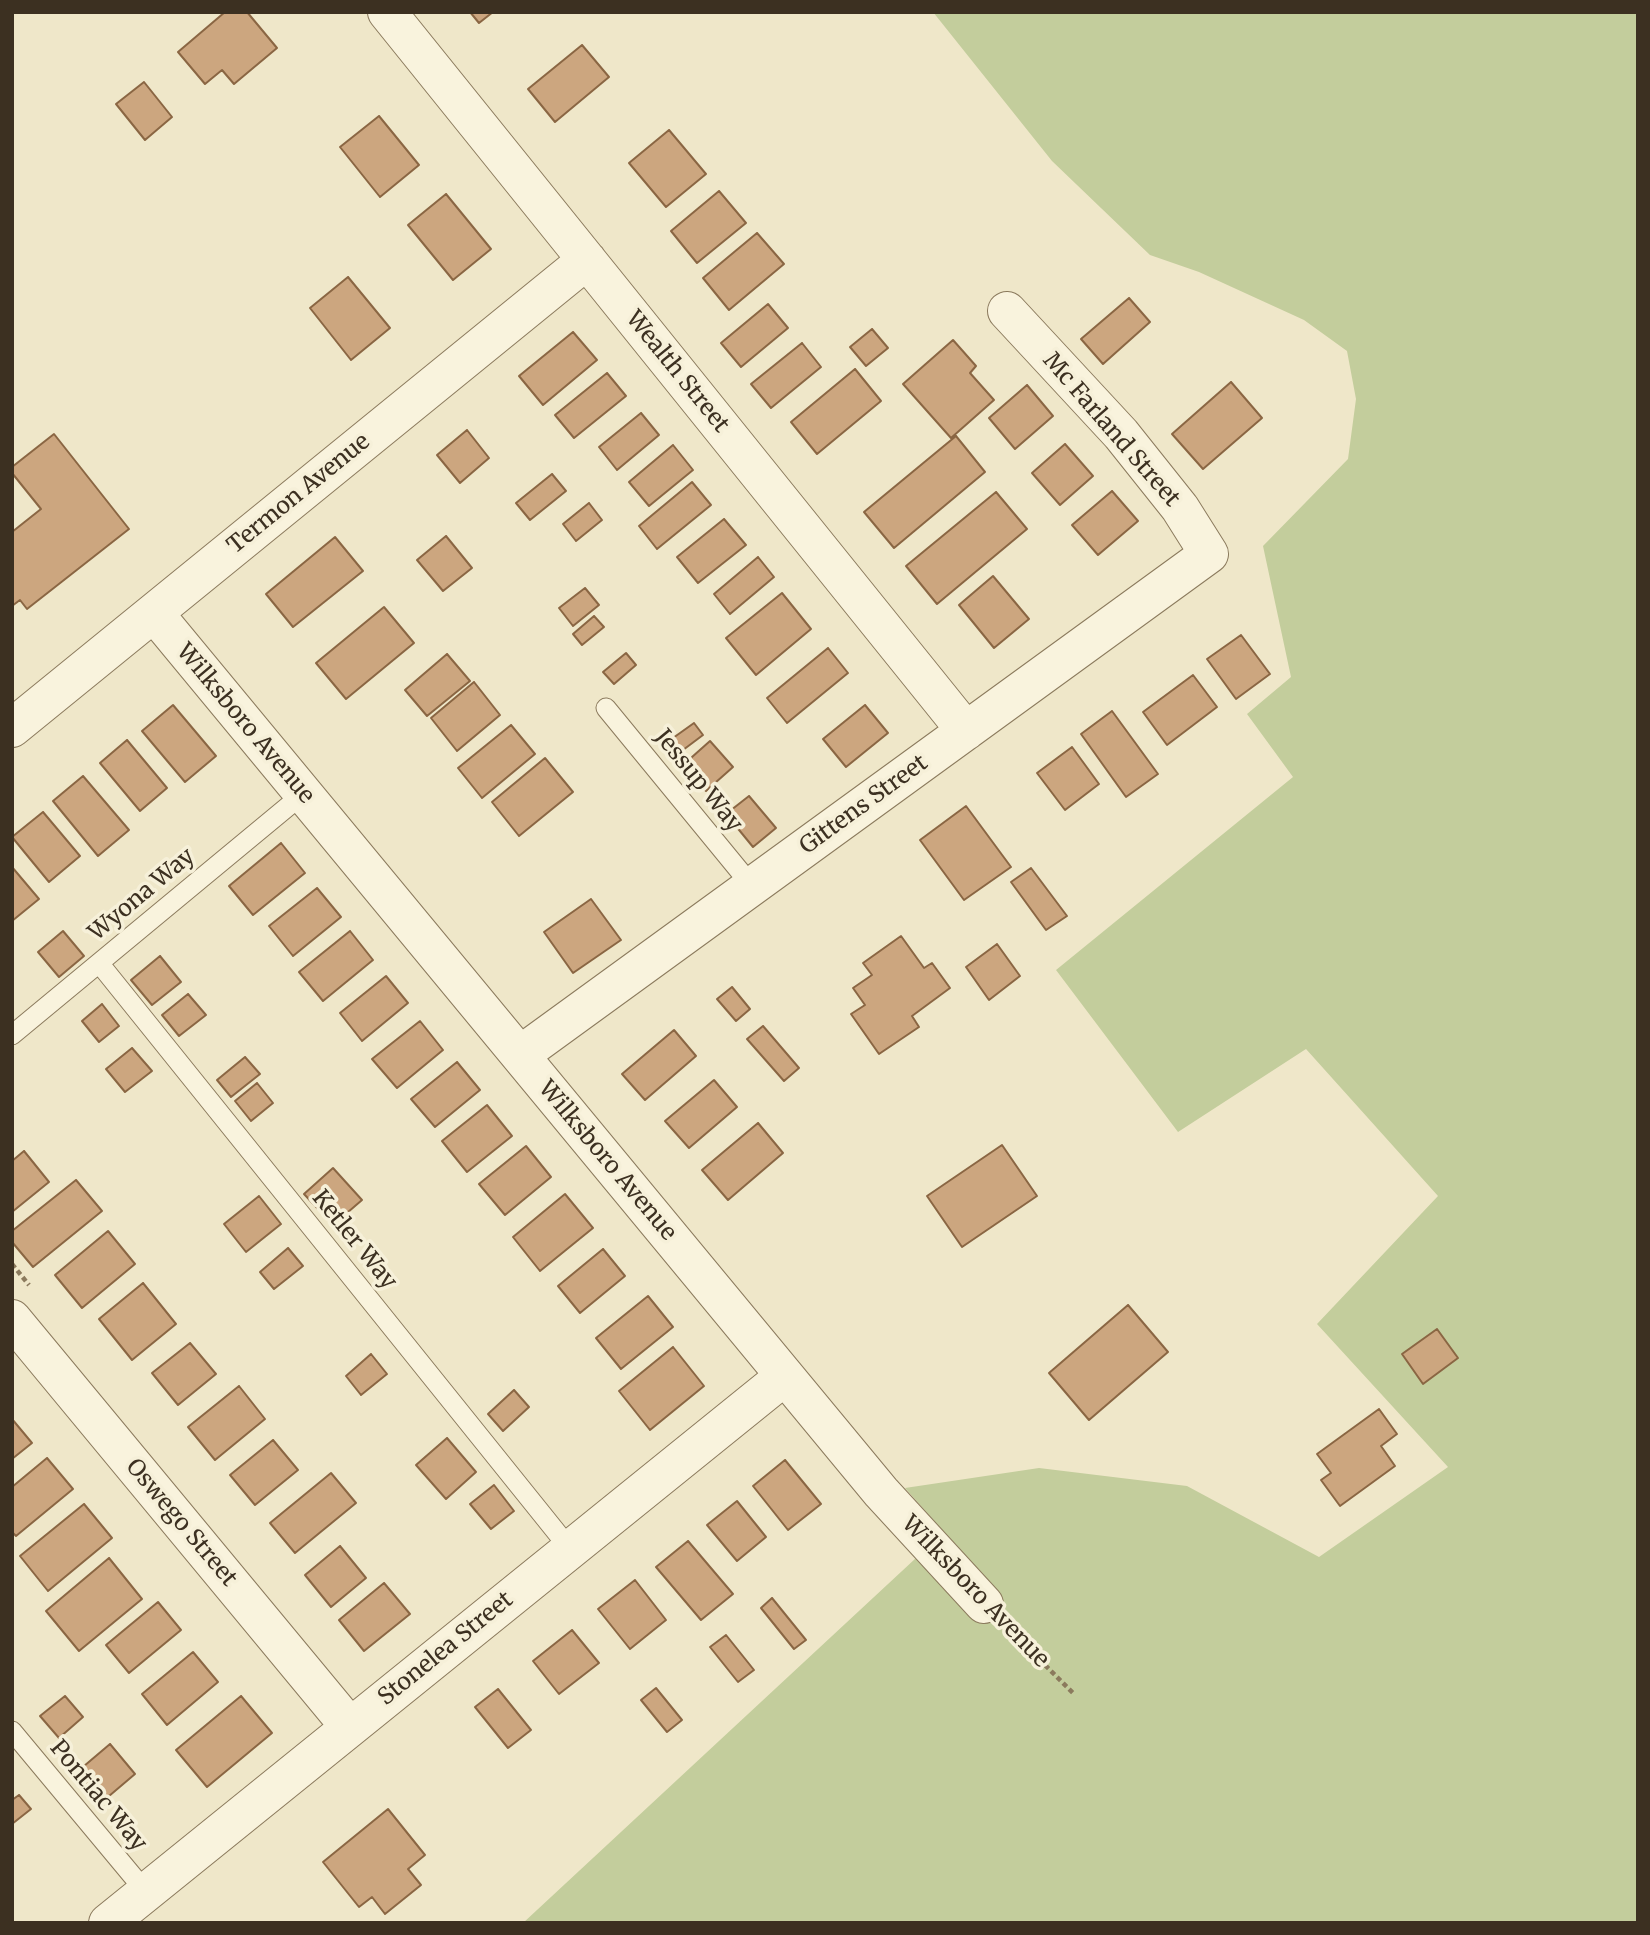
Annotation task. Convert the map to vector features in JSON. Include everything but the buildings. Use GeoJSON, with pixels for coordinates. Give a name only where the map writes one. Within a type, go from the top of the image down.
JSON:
{"type":"FeatureCollection","features":[{"type":"Feature","properties":{"kind":"street","name":"Wealth Street"},"geometry":{"type":"LineString","coordinates":[[387,12],[966,731]]}},
{"type":"Feature","properties":{"kind":"street","name":"Termon Avenue"},"geometry":{"type":"LineString","coordinates":[[16,717],[153,613],[587,260]]}},
{"type":"Feature","properties":{"kind":"street","name":"Mc Farland Street"},"geometry":{"type":"LineString","coordinates":[[1007,311],[1121,434],[1180,508],[1209,554]]}},
{"type":"Feature","properties":{"kind":"street","name":"Gittens Street"},"geometry":{"type":"LineString","coordinates":[[520,1055],[1209,554]]}},
{"type":"Feature","properties":{"kind":"street","name":"Wilksboro Avenue"},"geometry":{"type":"LineString","coordinates":[[153,613],[881,1492],[984,1604]]}},
{"type":"Feature","properties":{"kind":"street","name":"Oswego Street"},"geometry":{"type":"LineString","coordinates":[[12,1319],[350,1727]]}},
{"type":"Feature","properties":{"kind":"street","name":"Stonelea Street"},"geometry":{"type":"LineString","coordinates":[[107,1923],[785,1376]]}},
{"type":"Feature","properties":{"kind":"lane","name":"Jessup Way"},"geometry":{"type":"LineString","coordinates":[[606,708],[752,886]]}},
{"type":"Feature","properties":{"kind":"lane","name":"Wyona Way"},"geometry":{"type":"LineString","coordinates":[[12,1035],[303,794]]}},
{"type":"Feature","properties":{"kind":"lane","name":"Ketler Way"},"geometry":{"type":"LineString","coordinates":[[99,962],[570,1549]]}},
{"type":"Feature","properties":{"kind":"lane","name":"Pontiac Way"},"geometry":{"type":"LineString","coordinates":[[12,1731],[146,1892]]}},
{"type":"Feature","properties":{"kind":"path","name":"Wilksboro Avenue"},"geometry":{"type":"LineString","coordinates":[[984,1604],[1075,1696]]}},
{"type":"Feature","properties":{"kind":"green space"},"geometry":{"type":"Polygon","coordinates":[[[933,12],[1638,12],[1638,1923],[523,1923],[944,1532],[905,1488],[1039,1468],[1187,1486],[1319,1557],[1448,1467],[1317,1324],[1438,1196],[1306,1049],[1178,1132],[1056,970],[1293,777],[1247,714],[1291,677],[1263,546],[1348,459],[1356,399],[1347,351],[1304,320],[1199,272],[1150,255],[1052,161],[933,12]]]}}]}
